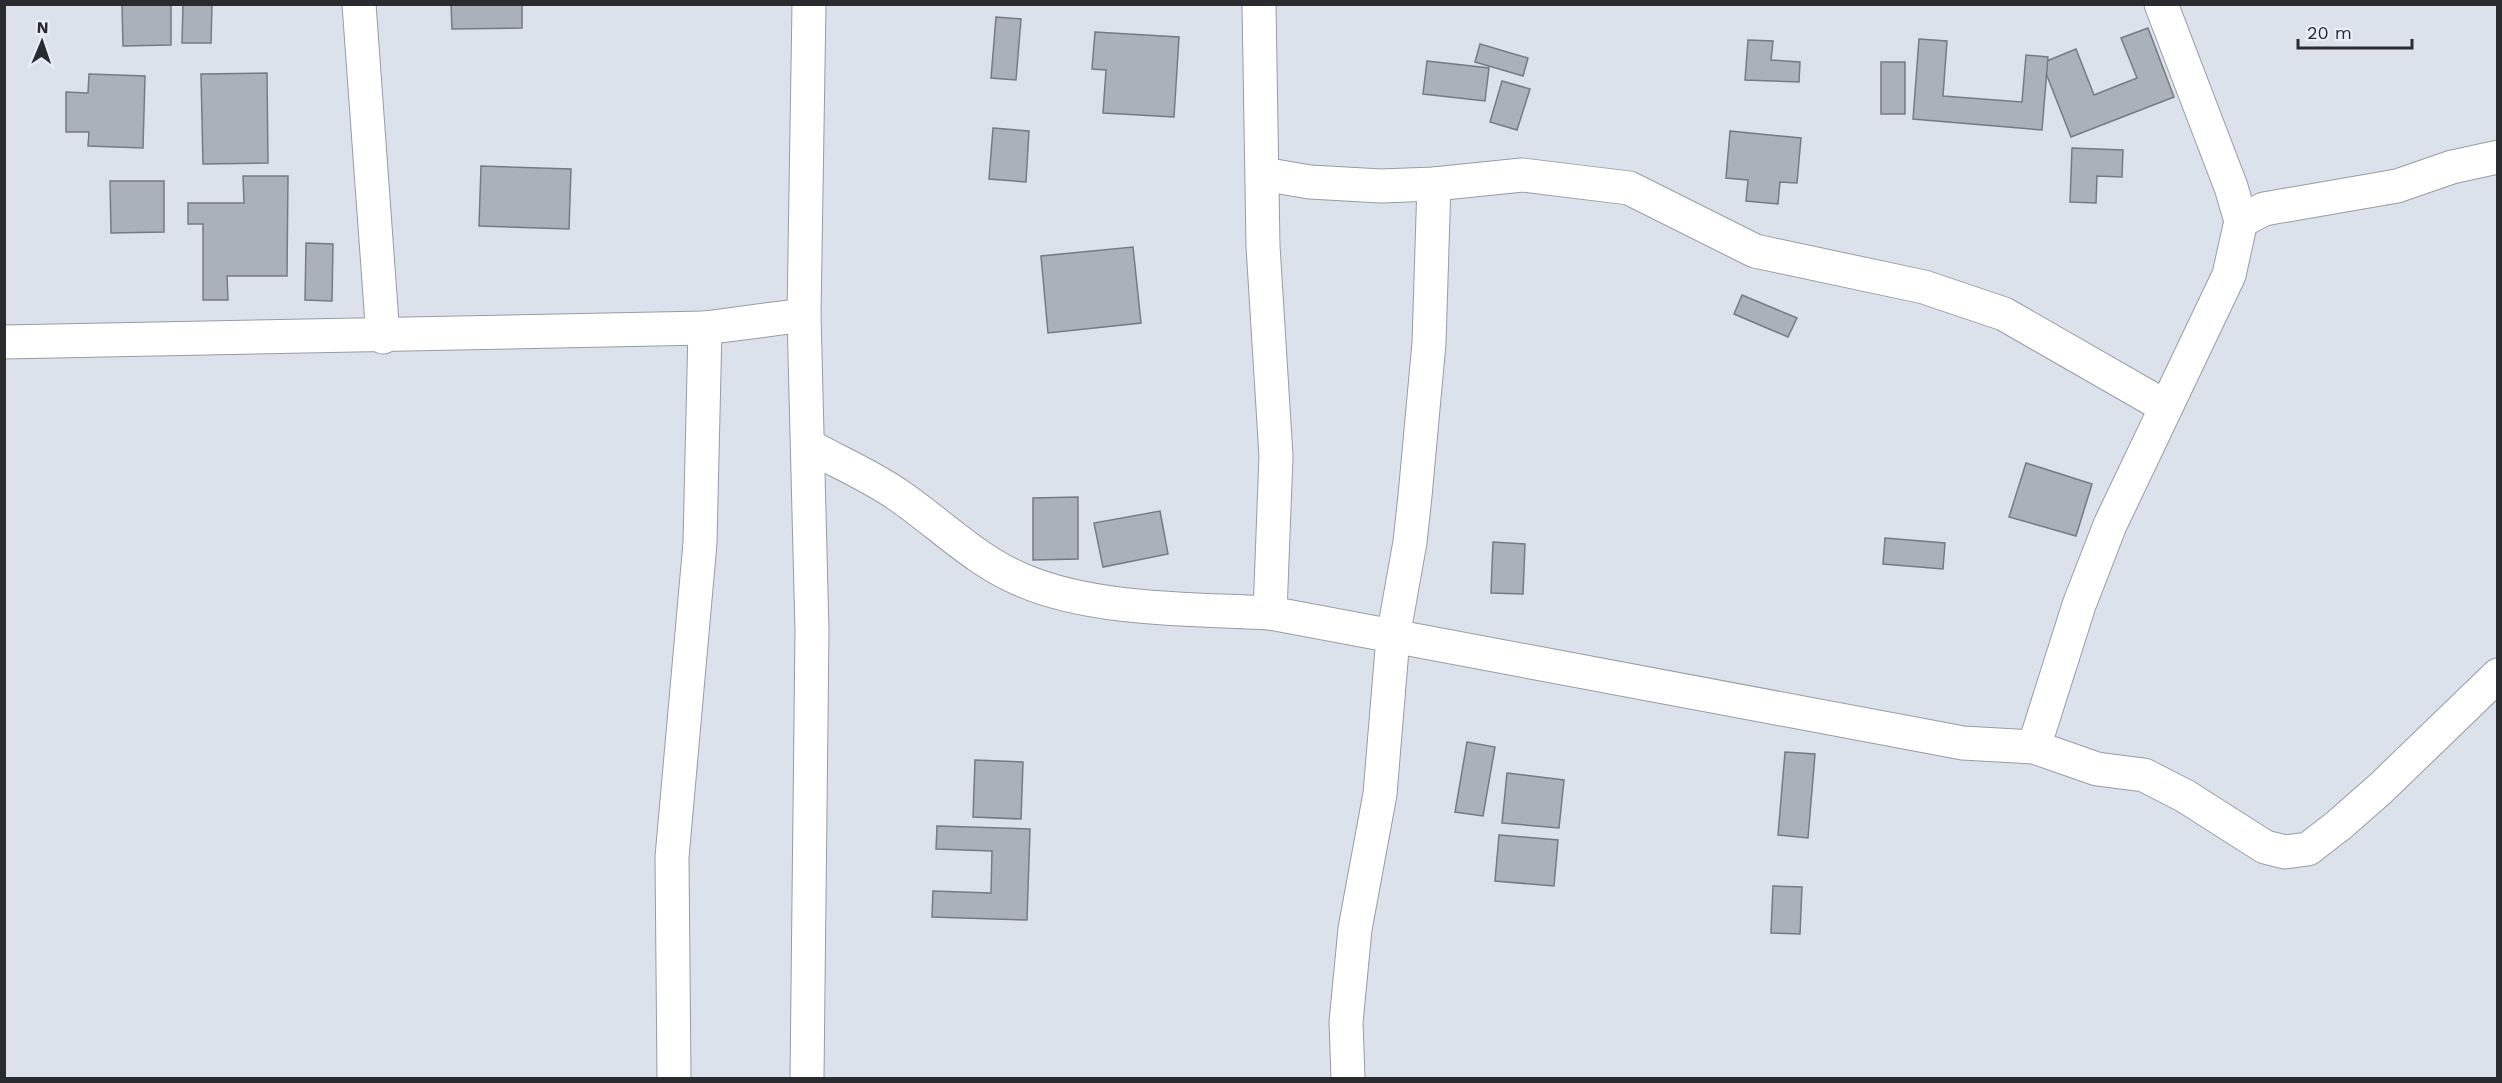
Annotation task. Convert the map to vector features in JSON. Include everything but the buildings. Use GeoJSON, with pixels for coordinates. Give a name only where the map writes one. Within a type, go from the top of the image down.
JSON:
{"type":"FeatureCollection","features":[{"type":"Feature","properties":{"kind":"street"},"geometry":{"type":"LineString","coordinates":[[359,4],[383,337]]}},
{"type":"Feature","properties":{"kind":"street"},"geometry":{"type":"LineString","coordinates":[[807,1078],[812,642],[804,315],[809,4]]}},
{"type":"Feature","properties":{"kind":"street"},"geometry":{"type":"LineString","coordinates":[[1259,4],[1263,246],[1276,456],[1270,613]]}},
{"type":"Feature","properties":{"kind":"street"},"geometry":{"type":"LineString","coordinates":[[2034,747],[2079,605],[2110,525],[2229,275],[2241,221],[2228,177],[2161,4]]}},
{"type":"Feature","properties":{"kind":"street"},"geometry":{"type":"LineString","coordinates":[[2241,221],[2264,209],[2397,186],[2452,167],[2498,157]]}},
{"type":"Feature","properties":{"kind":"street"},"geometry":{"type":"LineString","coordinates":[[1263,174],[1310,182],[1381,186],[1434,184],[1522,174],[1629,188],[1755,250],[1924,287],[2004,314],[2166,407]]}},
{"type":"Feature","properties":{"kind":"street"},"geometry":{"type":"LineString","coordinates":[[1348,1078],[1346,1022],[1355,929],[1380,794],[1393,637],[1410,542],[1429,343],[1434,184]]}},
{"type":"Feature","properties":{"kind":"street"},"geometry":{"type":"LineString","coordinates":[[4,342],[383,337],[705,328],[804,315]]}},
{"type":"Feature","properties":{"kind":"street"},"geometry":{"type":"LineString","coordinates":[[674,1078],[672,856],[700,543],[705,328]]}},
{"type":"Feature","properties":{"kind":"street"},"geometry":{"type":"LineString","coordinates":[[809,446],[896,493],[979,555],[1021,580],[1080,598],[1188,609],[1270,613],[1951,741],[2034,747],[2097,769],[2144,775],[2185,796],[2265,847],[2285,852],[2308,849],[2380,789],[2498,675]]}}]}
